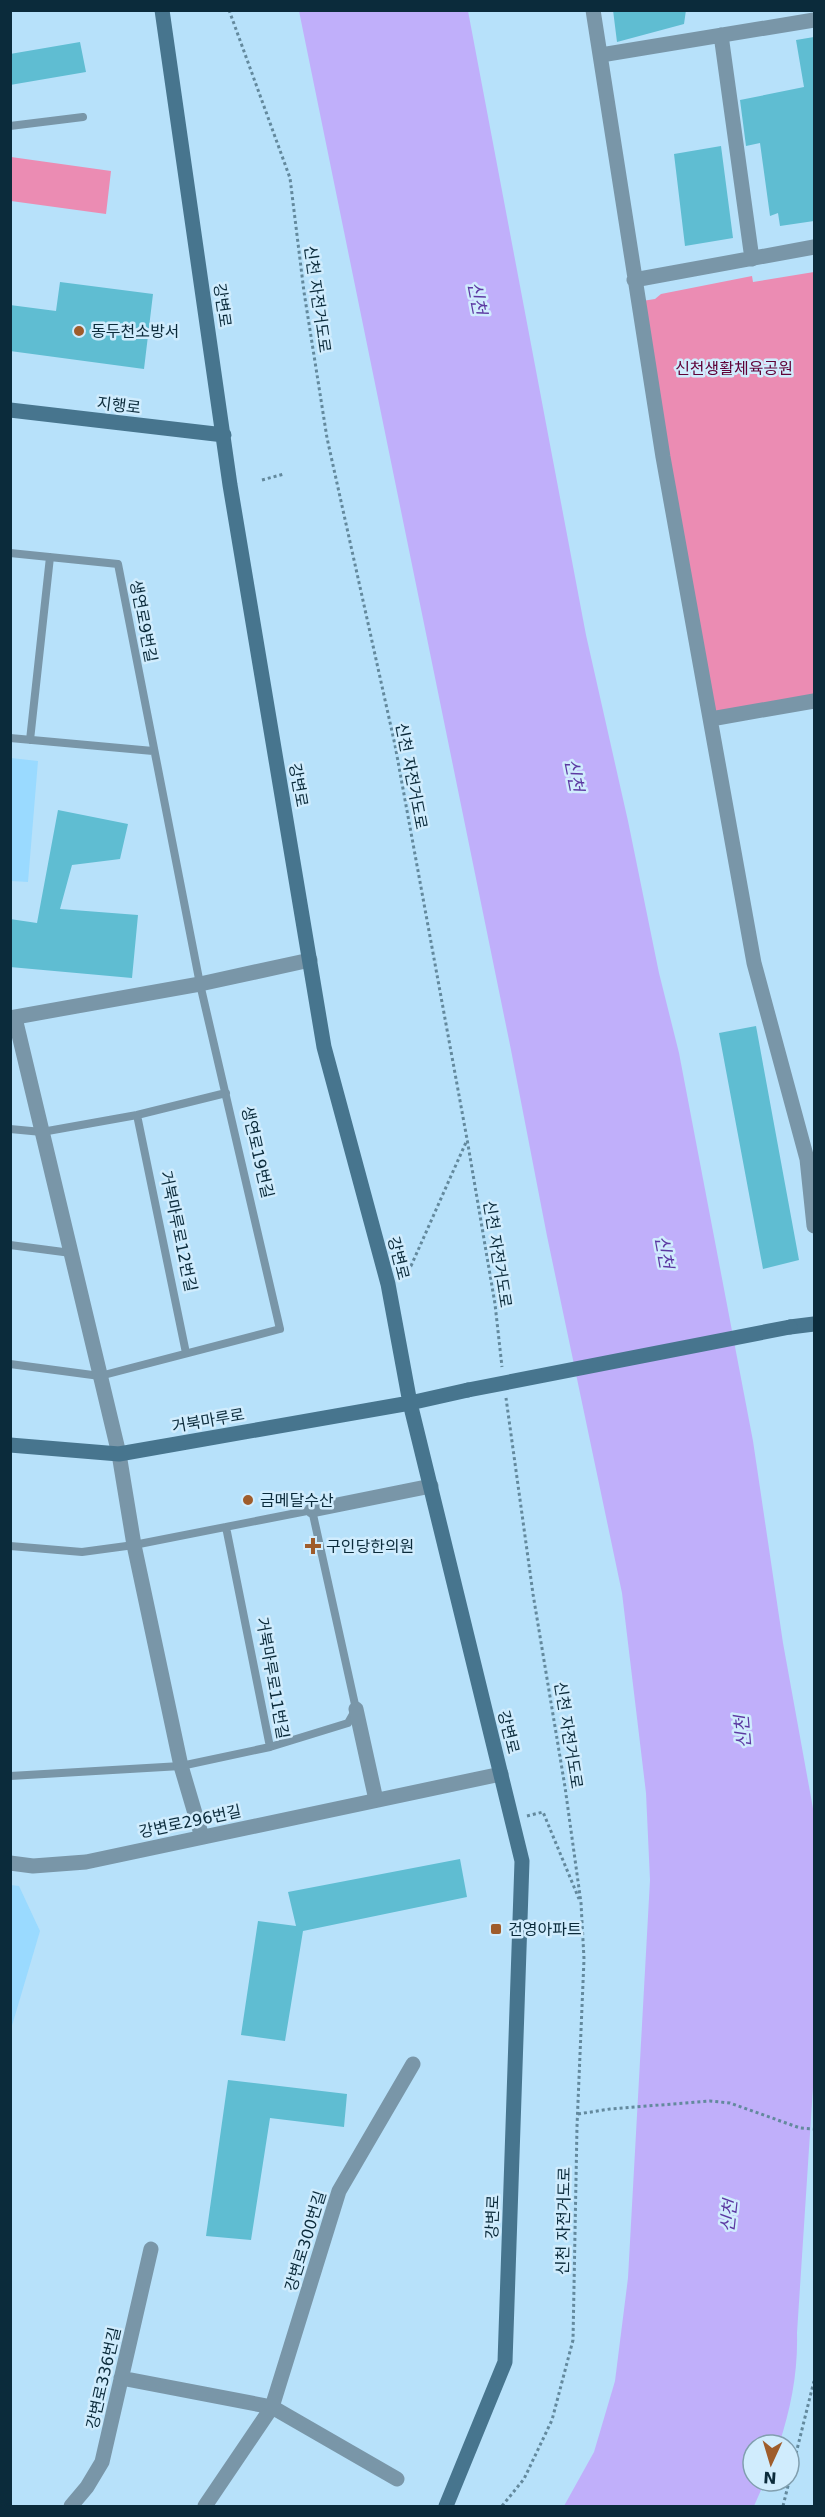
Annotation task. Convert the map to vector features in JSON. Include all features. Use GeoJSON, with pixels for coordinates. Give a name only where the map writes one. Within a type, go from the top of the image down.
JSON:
{"type":"FeatureCollection","features":[{"type":"Feature","properties":{"kind":"main road","name":"강변로"},"geometry":{"type":"LineString","coordinates":[[162,10],[230,485],[324,1047],[388,1284],[410,1403],[522,1861],[505,2362],[446,2506]]}},
{"type":"Feature","properties":{"kind":"main road","name":"지행로"},"geometry":{"type":"LineString","coordinates":[[10,410],[224,435]]}},
{"type":"Feature","properties":{"kind":"main road","name":"거북마루로"},"geometry":{"type":"LineString","coordinates":[[10,1445],[119,1455],[410,1403],[814,1324]]}},
{"type":"Feature","properties":{"kind":"street"},"geometry":{"type":"LineString","coordinates":[[593,10],[663,457],[754,963],[807,1159],[814,1226]]}},
{"type":"Feature","properties":{"kind":"street"},"geometry":{"type":"LineString","coordinates":[[601,55],[814,20]]}},
{"type":"Feature","properties":{"kind":"street"},"geometry":{"type":"LineString","coordinates":[[721,35],[752,259]]}},
{"type":"Feature","properties":{"kind":"street"},"geometry":{"type":"LineString","coordinates":[[634,280],[814,247]]}},
{"type":"Feature","properties":{"kind":"street"},"geometry":{"type":"LineString","coordinates":[[711,719],[814,701]]}},
{"type":"Feature","properties":{"kind":"street"},"geometry":{"type":"LineString","coordinates":[[202,1837],[180,1766],[134,1545],[119,1455],[13,1018],[200,984],[310,960]]}},
{"type":"Feature","properties":{"kind":"street"},"geometry":{"type":"LineString","coordinates":[[312,1510],[431,1486]]}},
{"type":"Feature","properties":{"kind":"street"},"geometry":{"type":"LineString","coordinates":[[356,1709],[376,1800]]}},
{"type":"Feature","properties":{"kind":"street","name":"강변로296번길"},"geometry":{"type":"LineString","coordinates":[[10,1863],[33,1866],[86,1862],[501,1774]]}},
{"type":"Feature","properties":{"kind":"street","name":"강변로300번길"},"geometry":{"type":"LineString","coordinates":[[205,2506],[272,2408],[339,2191],[413,2064]]}},
{"type":"Feature","properties":{"kind":"street","name":"강변로336번길"},"geometry":{"type":"LineString","coordinates":[[71,2506],[87,2487],[102,2462],[151,2249]]}},
{"type":"Feature","properties":{"kind":"street"},"geometry":{"type":"LineString","coordinates":[[121,2378],[272,2408],[397,2479]]}},
{"type":"Feature","properties":{"kind":"lane"},"geometry":{"type":"LineString","coordinates":[[10,126],[82,117]]}},
{"type":"Feature","properties":{"kind":"lane","name":"생연로9번길"},"geometry":{"type":"LineString","coordinates":[[10,553],[118,564],[200,984]]}},
{"type":"Feature","properties":{"kind":"lane"},"geometry":{"type":"LineString","coordinates":[[30,740],[50,557]]}},
{"type":"Feature","properties":{"kind":"lane"},"geometry":{"type":"LineString","coordinates":[[10,738],[153,751]]}},
{"type":"Feature","properties":{"kind":"lane","name":"생연로19번길"},"geometry":{"type":"LineString","coordinates":[[186,1353],[280,1329],[200,984]]}},
{"type":"Feature","properties":{"kind":"lane"},"geometry":{"type":"LineString","coordinates":[[10,1129],[42,1132],[137,1115],[226,1093]]}},
{"type":"Feature","properties":{"kind":"lane","name":"거북마루로12번길"},"geometry":{"type":"LineString","coordinates":[[137,1115],[186,1353]]}},
{"type":"Feature","properties":{"kind":"lane"},"geometry":{"type":"LineString","coordinates":[[10,1245],[71,1253]]}},
{"type":"Feature","properties":{"kind":"lane"},"geometry":{"type":"LineString","coordinates":[[10,1364],[100,1376],[186,1353]]}},
{"type":"Feature","properties":{"kind":"lane"},"geometry":{"type":"LineString","coordinates":[[10,1546],[82,1552],[134,1545],[312,1510],[356,1709],[348,1723],[270,1747]]}},
{"type":"Feature","properties":{"kind":"lane","name":"거북마루로11번길"},"geometry":{"type":"LineString","coordinates":[[10,1776],[180,1766],[270,1747],[226,1527]]}},
{"type":"Feature","properties":{"kind":"path","name":"신천 자전거도로"},"geometry":{"type":"LineString","coordinates":[[229,10],[290,178],[304,292],[327,438],[395,745],[467,1139],[495,1304],[503,1375]]}},
{"type":"Feature","properties":{"kind":"path"},"geometry":{"type":"LineString","coordinates":[[262,480],[284,474]]}},
{"type":"Feature","properties":{"kind":"path"},"geometry":{"type":"LineString","coordinates":[[388,1284],[411,1266],[467,1139]]}},
{"type":"Feature","properties":{"kind":"path","name":"신천 자전거도로"},"geometry":{"type":"LineString","coordinates":[[502,2506],[524,2479],[552,2420],[573,2340],[584,1959],[580,1903],[565,1787],[515,1470],[506,1398]]}},
{"type":"Feature","properties":{"kind":"path"},"geometry":{"type":"LineString","coordinates":[[512,1820],[543,1812],[580,1903]]}},
{"type":"Feature","properties":{"kind":"path"},"geometry":{"type":"LineString","coordinates":[[578,2114],[610,2109],[710,2101],[730,2103],[800,2128],[814,2129]]}},
{"type":"Feature","properties":{"kind":"path"},"geometry":{"type":"LineString","coordinates":[[783,2506],[814,2381]]}},
{"type":"Feature","properties":{"kind":"shaded area"},"geometry":{"type":"Polygon","coordinates":[[[11,758],[38,761],[28,882],[11,881],[11,758]]]}},
{"type":"Feature","properties":{"kind":"shaded area"},"geometry":{"type":"Polygon","coordinates":[[[11,1885],[19,1886],[40,1931],[11,2029],[11,1885]]]}},
{"type":"Feature","properties":{"kind":"green space"},"geometry":{"type":"Polygon","coordinates":[[[11,157],[111,171],[106,214],[11,201],[11,157]]]}},
{"type":"Feature","properties":{"kind":"green space","name":"신천생활체육공원"},"geometry":{"type":"Polygon","coordinates":[[[814,272],[814,696],[713,714],[642,301],[655,299],[661,294],[752,276],[753,282],[814,272]]]}},
{"type":"Feature","properties":{"kind":"water","name":"신천"},"geometry":{"type":"Polygon","coordinates":[[[299,11],[468,11],[586,635],[659,973],[679,1053],[753,1441],[783,1643],[814,1814],[814,2072],[795,2376],[782,2433],[741,2433],[741,2493],[760,2493],[754,2506],[564,2506],[594,2452],[615,2381],[628,2278],[650,1880],[646,1793],[622,1593],[547,1236],[299,11]]]}},
{"type":"Feature","properties":{"kind":"building"},"geometry":{"type":"Polygon","coordinates":[[[613,10],[686,10],[684,24],[617,42],[613,10]]]}},
{"type":"Feature","properties":{"kind":"building"},"geometry":{"type":"Polygon","coordinates":[[[814,37],[814,221],[780,226],[778,213],[770,216],[760,143],[746,146],[740,100],[804,87],[796,40],[814,37]]]}},
{"type":"Feature","properties":{"kind":"building"},"geometry":{"type":"Polygon","coordinates":[[[80,42],[86,72],[10,85],[10,54],[80,42]]]}},
{"type":"Feature","properties":{"kind":"building"},"geometry":{"type":"Polygon","coordinates":[[[721,146],[733,238],[685,246],[674,154],[721,146]]]}},
{"type":"Feature","properties":{"kind":"building","name":"동두천소방서"},"geometry":{"type":"Polygon","coordinates":[[[60,282],[153,294],[144,369],[10,351],[10,305],[56,311],[60,282]]]}},
{"type":"Feature","properties":{"kind":"building"},"geometry":{"type":"Polygon","coordinates":[[[58,810],[128,824],[120,859],[72,865],[60,909],[138,915],[132,978],[10,967],[10,919],[37,923],[58,810]]]}},
{"type":"Feature","properties":{"kind":"building"},"geometry":{"type":"Polygon","coordinates":[[[756,1026],[799,1260],[763,1269],[719,1033],[756,1026]]]}},
{"type":"Feature","properties":{"kind":"building"},"geometry":{"type":"Polygon","coordinates":[[[460,1859],[467,1897],[303,1931],[285,2041],[241,2035],[258,1921],[296,1926],[288,1892],[460,1859]]]}},
{"type":"Feature","properties":{"kind":"building"},"geometry":{"type":"Polygon","coordinates":[[[228,2080],[347,2094],[344,2127],[270,2118],[251,2240],[206,2236],[228,2080]]]}},
{"type":"Feature","properties":{"kind":"place","name":"동두천소방서"},"geometry":{"type":"Point","coordinates":[79,331]}},
{"type":"Feature","properties":{"kind":"place","name":"금메달수산"},"geometry":{"type":"Point","coordinates":[248,1500]}},
{"type":"Feature","properties":{"kind":"place","name":"구인당한의원"},"geometry":{"type":"Point","coordinates":[313,1546]}},
{"type":"Feature","properties":{"kind":"place","name":"건영아파트"},"geometry":{"type":"Point","coordinates":[496,1929]}}]}
